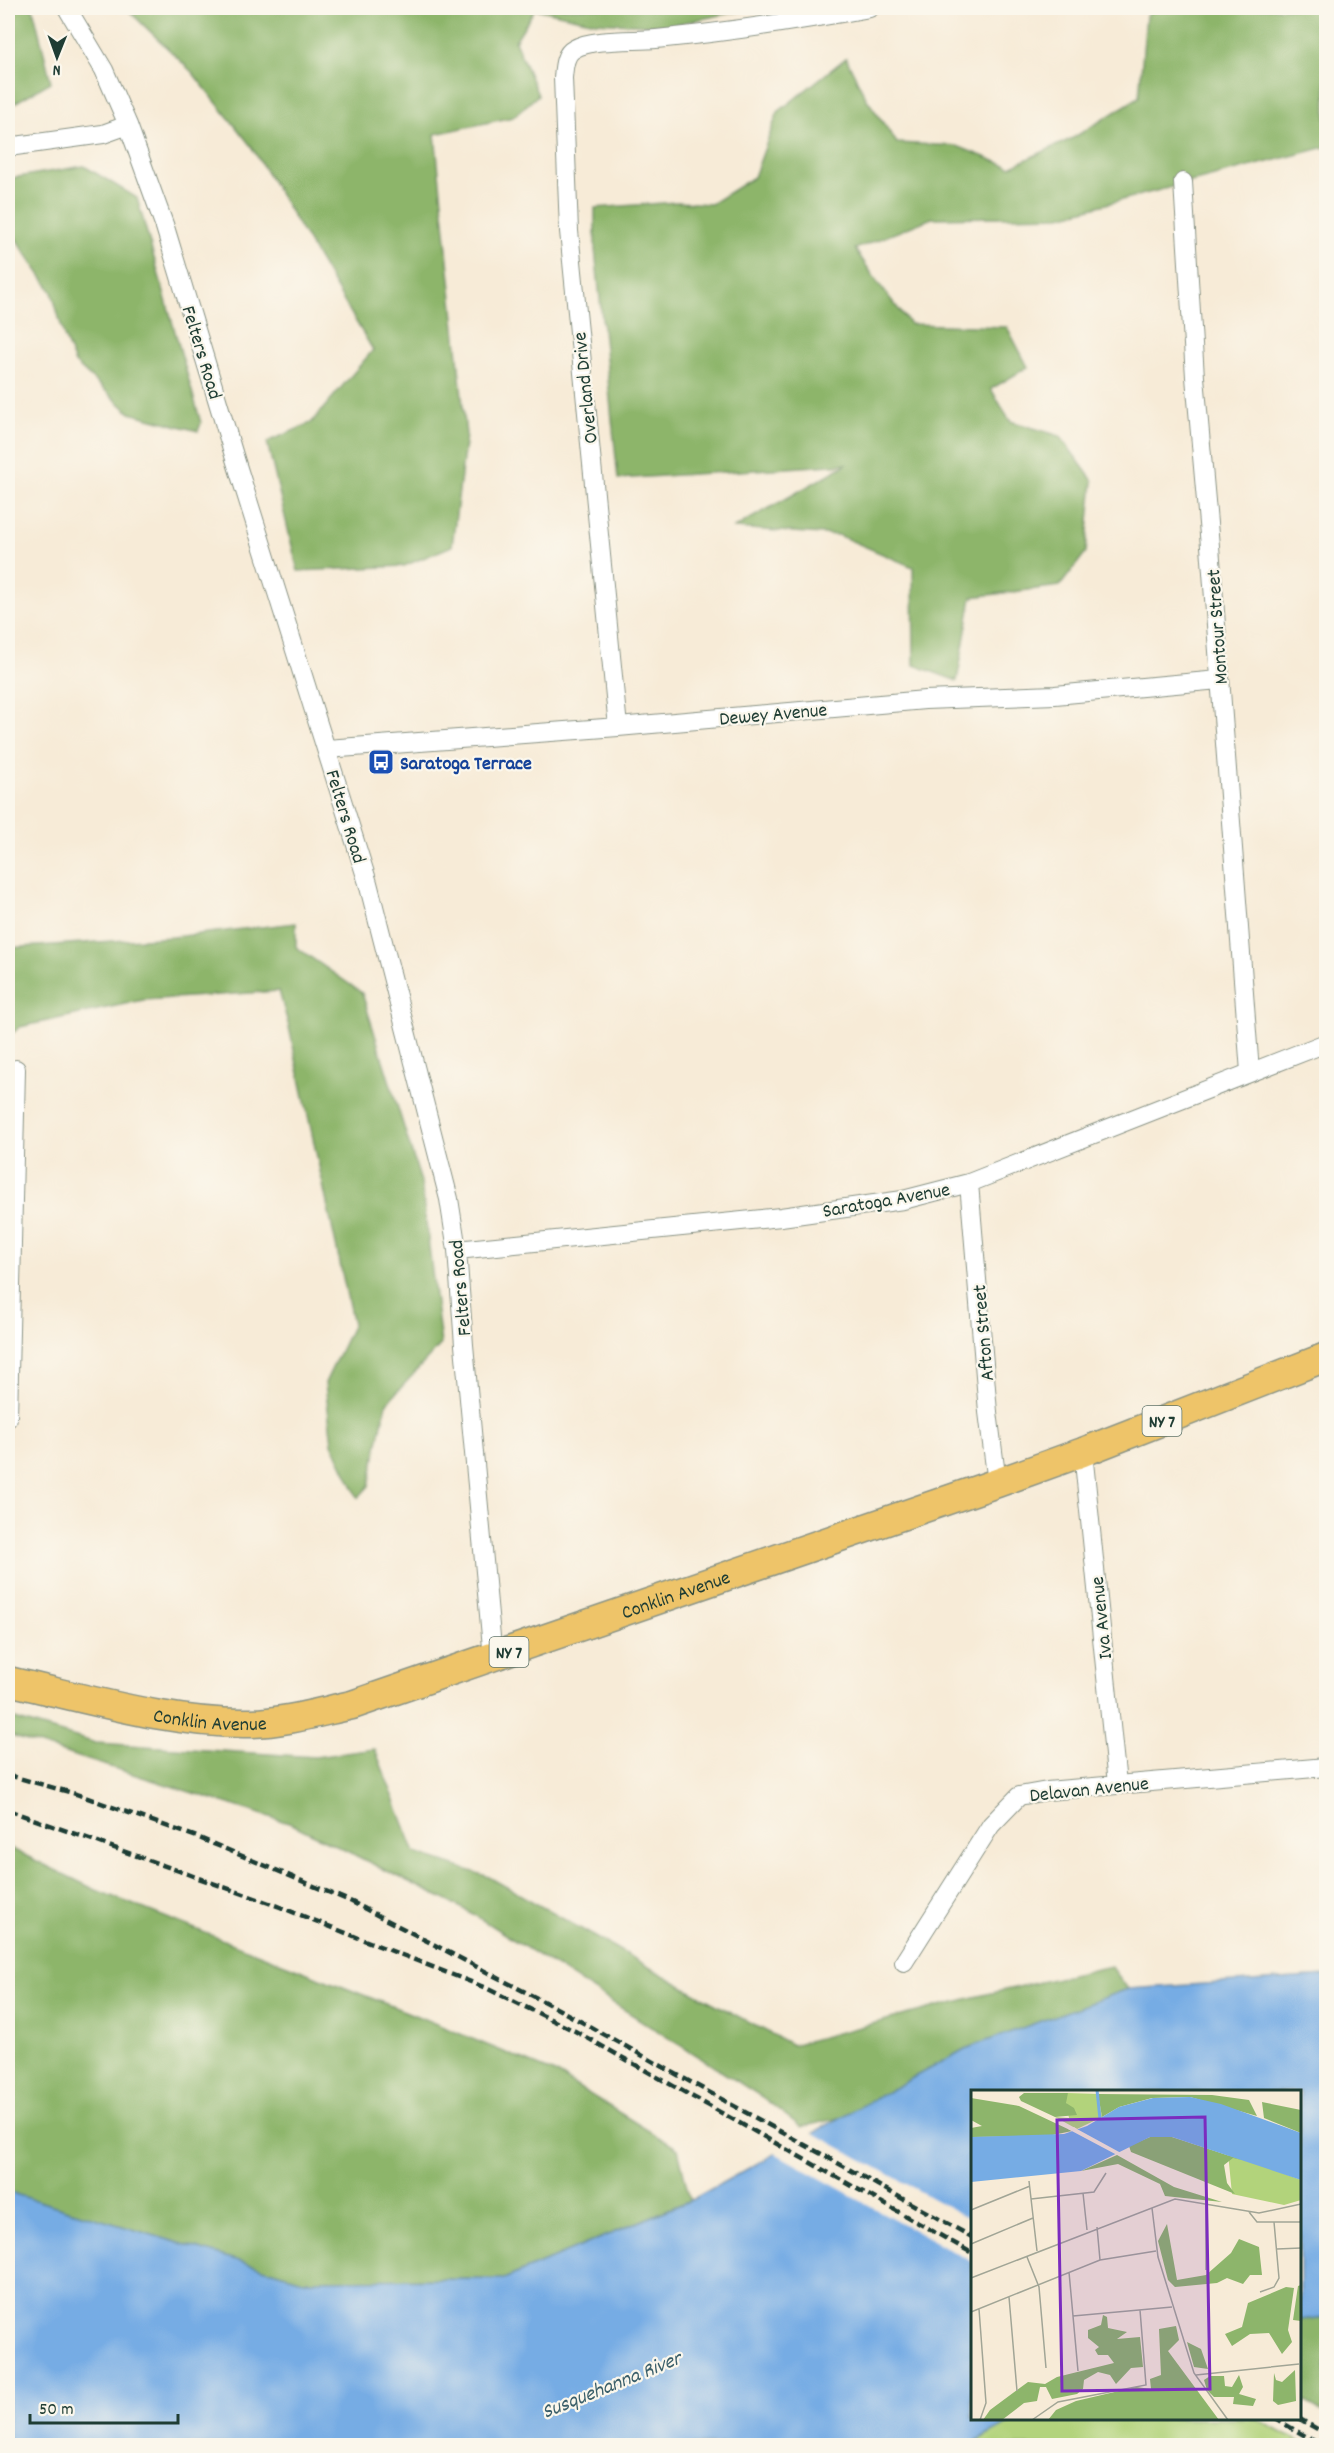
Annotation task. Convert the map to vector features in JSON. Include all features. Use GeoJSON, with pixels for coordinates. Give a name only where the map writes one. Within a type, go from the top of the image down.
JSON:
{"type":"FeatureCollection","features":[{"type":"Feature","properties":{"kind":"main road","name":"Conklin Avenue"},"geometry":{"type":"LineString","coordinates":[[8,1681],[129,1709],[207,1721],[252,1723],[283,1720],[352,1705],[997,1483],[1083,1452],[1326,1357]]}},
{"type":"Feature","properties":{"kind":"street","name":"Felters Road"},"geometry":{"type":"LineString","coordinates":[[67,8],[104,70],[129,124],[165,227],[232,451],[368,883],[449,1199],[458,1251],[464,1345],[494,1658]]}},
{"type":"Feature","properties":{"kind":"street","name":"Overland Drive"},"geometry":{"type":"LineString","coordinates":[[618,727],[569,231],[563,78],[565,60],[572,49],[587,44],[656,39],[800,21],[870,8]]}},
{"type":"Feature","properties":{"kind":"street"},"geometry":{"type":"LineString","coordinates":[[8,147],[103,134],[129,124]]}},
{"type":"Feature","properties":{"kind":"street","name":"Montour Street"},"geometry":{"type":"LineString","coordinates":[[1182,182],[1195,377],[1250,1072]]}},
{"type":"Feature","properties":{"kind":"street","name":"Dewey Avenue"},"geometry":{"type":"LineString","coordinates":[[327,749],[618,727],[925,700],[1055,695],[1219,680]]}},
{"type":"Feature","properties":{"kind":"street","name":"Saratoga Avenue"},"geometry":{"type":"LineString","coordinates":[[458,1251],[781,1217],[903,1200],[969,1183],[1326,1043]]}},
{"type":"Feature","properties":{"kind":"street"},"geometry":{"type":"LineString","coordinates":[[8,1418],[16,1070]]}},
{"type":"Feature","properties":{"kind":"street","name":"Afton Street"},"geometry":{"type":"LineString","coordinates":[[969,1183],[988,1412],[997,1483]]}},
{"type":"Feature","properties":{"kind":"street","name":"Iva Avenue"},"geometry":{"type":"LineString","coordinates":[[1083,1452],[1117,1784]]}},
{"type":"Feature","properties":{"kind":"street","name":"Delavan Avenue"},"geometry":{"type":"LineString","coordinates":[[904,1962],[991,1825],[1019,1796],[1117,1784],[1326,1767]]}},
{"type":"Feature","properties":{"kind":"green space"},"geometry":{"type":"Polygon","coordinates":[[[8,8],[33,8],[51,82],[8,107],[8,8]]]}},
{"type":"Feature","properties":{"kind":"green space"},"geometry":{"type":"Polygon","coordinates":[[[126,8],[755,8],[667,26],[595,22],[535,9],[515,41],[538,95],[513,117],[435,134],[466,435],[452,546],[404,566],[298,571],[267,442],[311,423],[373,350],[251,146],[192,72],[126,8]]]}},
{"type":"Feature","properties":{"kind":"green space"},"geometry":{"type":"Polygon","coordinates":[[[1156,8],[1326,8],[1326,147],[1060,216],[932,218],[855,249],[910,324],[1007,327],[1028,367],[991,389],[1010,421],[1060,436],[1093,481],[1086,552],[1060,586],[972,597],[957,681],[914,665],[913,567],[838,535],[734,528],[847,464],[618,479],[595,249],[595,208],[677,202],[711,204],[754,177],[778,112],[846,58],[866,98],[897,143],[957,146],[1010,167],[1073,138],[1139,97],[1146,16],[1156,8]]]}},
{"type":"Feature","properties":{"kind":"green space"},"geometry":{"type":"Polygon","coordinates":[[[84,166],[137,198],[201,423],[198,431],[130,413],[75,363],[64,336],[52,292],[8,227],[8,187],[12,178],[84,166]]]}},
{"type":"Feature","properties":{"kind":"green space"},"geometry":{"type":"Polygon","coordinates":[[[296,923],[296,947],[362,993],[421,1182],[441,1344],[386,1404],[369,1486],[358,1498],[332,1443],[325,1383],[353,1324],[289,1027],[279,991],[143,1000],[20,1027],[8,1037],[8,948],[173,937],[296,923]]]}},
{"type":"Feature","properties":{"kind":"green space"},"geometry":{"type":"Polygon","coordinates":[[[8,1717],[96,1743],[315,1757],[375,1749],[415,1853],[489,1877],[792,2045],[974,1997],[1111,1966],[1128,1989],[965,2049],[840,2118],[801,2127],[762,2097],[468,1911],[292,1824],[8,1735],[8,1717]]]}},
{"type":"Feature","properties":{"kind":"green space"},"geometry":{"type":"Polygon","coordinates":[[[8,1847],[96,1890],[417,2016],[557,2074],[678,2149],[690,2200],[504,2279],[303,2280],[8,2192],[8,1847]]]}},
{"type":"Feature","properties":{"kind":"green space"},"geometry":{"type":"Polygon","coordinates":[[[1326,2317],[1326,2413],[1301,2400],[1301,2320],[1326,2317]]]}},
{"type":"Feature","properties":{"kind":"green space"},"geometry":{"type":"Polygon","coordinates":[[[1014,2420],[1259,2420],[1305,2445],[970,2446],[1014,2420]]]}},
{"type":"Feature","properties":{"kind":"water","name":"Susquehanna River"},"geometry":{"type":"Polygon","coordinates":[[[1326,1976],[1326,2317],[1301,2320],[1301,2090],[971,2090],[971,2420],[1015,2420],[970,2445],[8,2445],[8,2192],[303,2280],[504,2279],[691,2200],[965,2049],[1128,1989],[1326,1976]]]}},
{"type":"Feature","properties":{"kind":"pier"},"geometry":{"type":"Polygon","coordinates":[[[810,2131],[971,2219],[971,2261],[773,2152],[810,2131]]]}},
{"type":"Feature","properties":{"kind":"railway"},"geometry":{"type":"LineString","coordinates":[[8,1775],[76,1794],[197,1837],[352,1902],[558,2009],[971,2236]]}},
{"type":"Feature","properties":{"kind":"railway"},"geometry":{"type":"LineString","coordinates":[[8,1810],[280,1907],[486,1988],[575,2031],[971,2252]]}},
{"type":"Feature","properties":{"kind":"railway"},"geometry":{"type":"LineString","coordinates":[[1278,2420],[1323,2446]]}},
{"type":"Feature","properties":{"kind":"railway"},"geometry":{"type":"LineString","coordinates":[[1301,2420],[1326,2434]]}},
{"type":"Feature","properties":{"kind":"place","name":"Saratoga Terrace"},"geometry":{"type":"Point","coordinates":[381,762]}}]}
